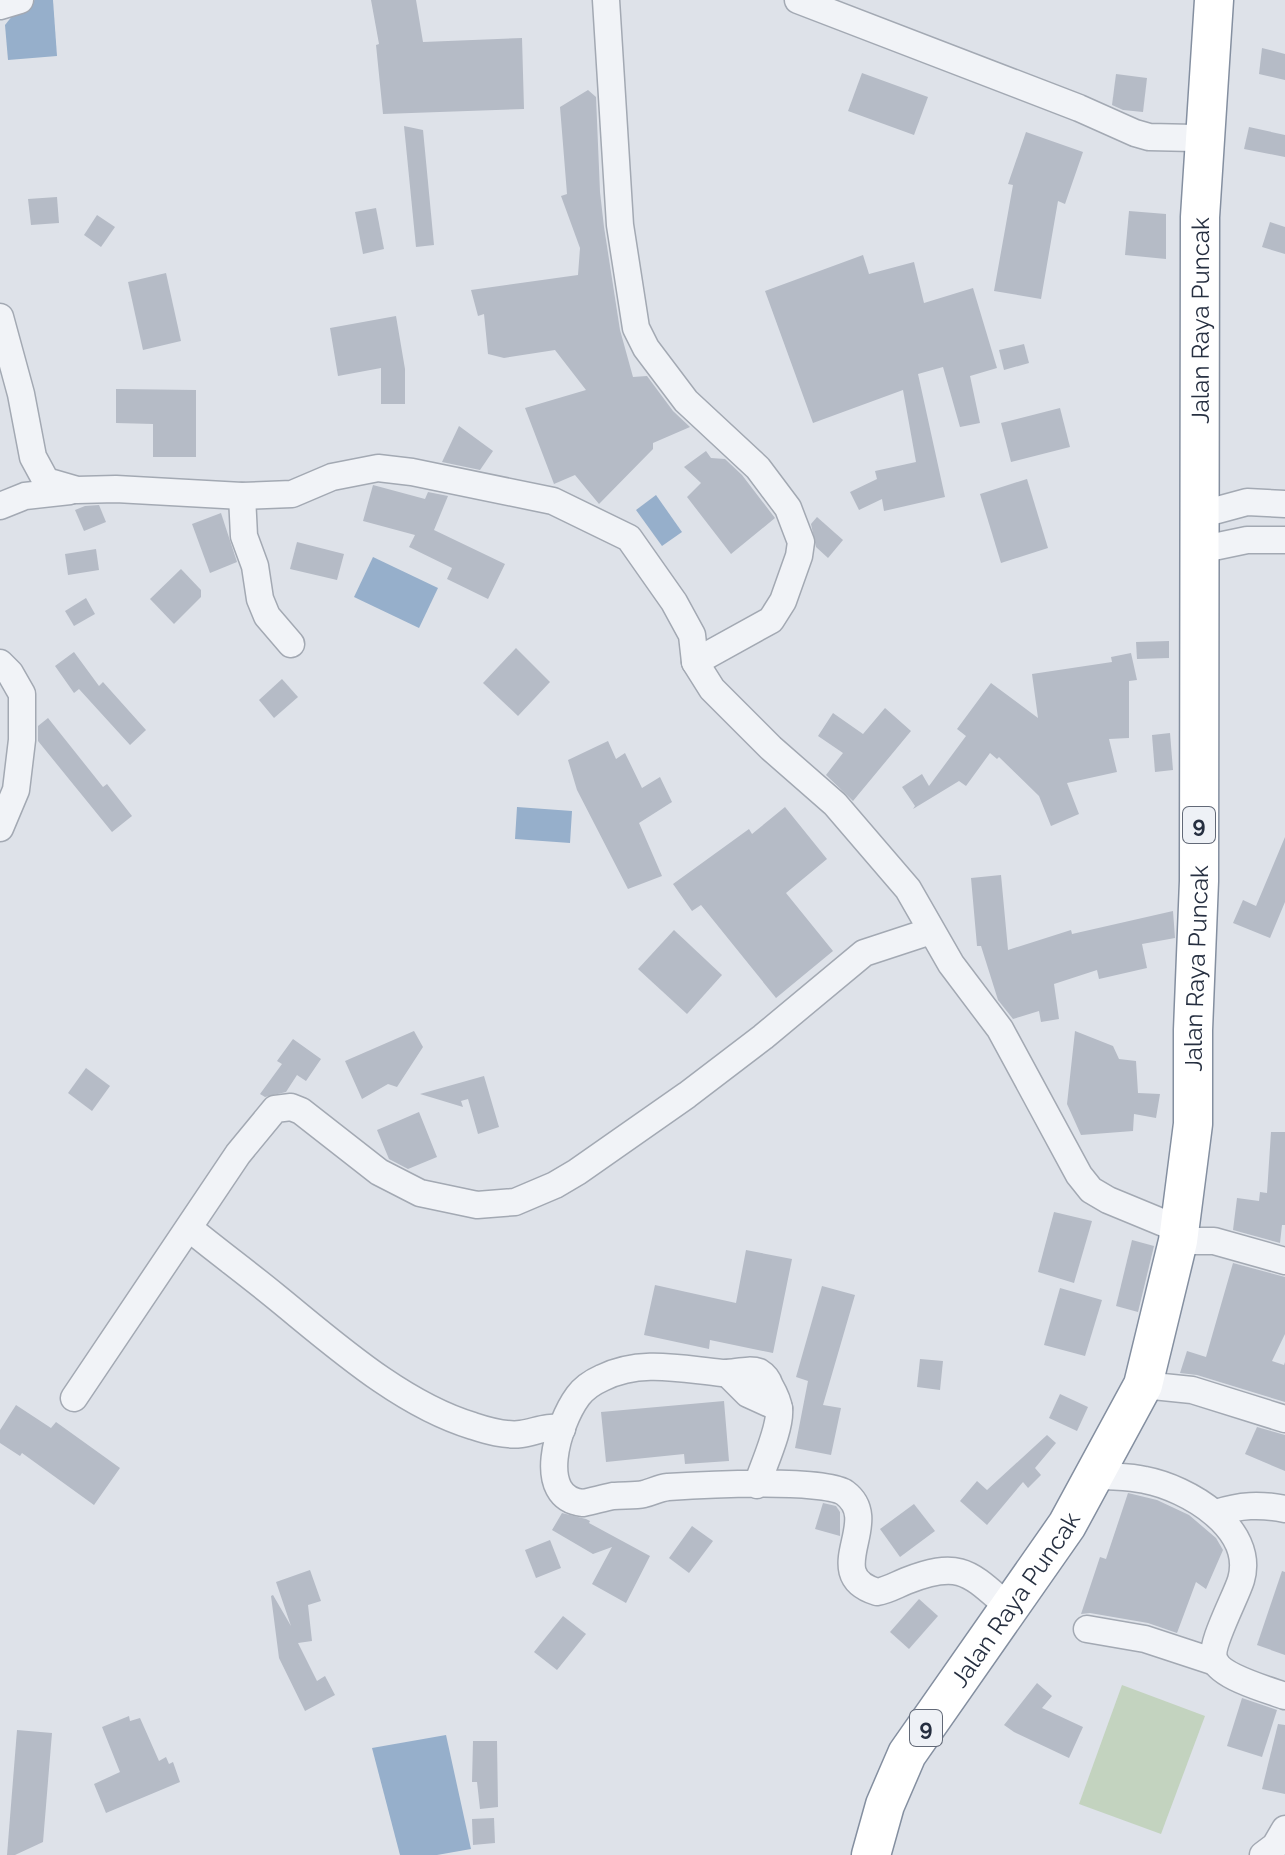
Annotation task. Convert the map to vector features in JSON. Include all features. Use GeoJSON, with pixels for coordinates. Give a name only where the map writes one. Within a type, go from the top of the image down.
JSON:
{"type":"FeatureCollection","features":[{"type":"Feature","properties":{"kind":"highway","name":"Jalan Raya Puncak"},"geometry":{"type":"LineString","coordinates":[[871,1855],[885,1805],[907,1754],[1067,1525],[1143,1385],[1178,1241],[1193,1124],[1199,881],[1200,217],[1214,0]]}},
{"type":"Feature","properties":{"kind":"street"},"geometry":{"type":"LineString","coordinates":[[0,6],[20,0]]}},
{"type":"Feature","properties":{"kind":"street"},"geometry":{"type":"LineString","coordinates":[[606,0],[620,225],[636,328],[646,348],[686,401],[758,468],[788,508],[801,542],[794,576],[771,620],[695,662]]}},
{"type":"Feature","properties":{"kind":"street"},"geometry":{"type":"LineString","coordinates":[[798,0],[1054,98],[1135,133],[1149,137],[1194,138],[1203,147]]}},
{"type":"Feature","properties":{"kind":"street"},"geometry":{"type":"LineString","coordinates":[[0,317],[21,394],[33,457],[41,475],[46,481],[77,490]]}},
{"type":"Feature","properties":{"kind":"street"},"geometry":{"type":"LineString","coordinates":[[0,506],[25,496],[77,490],[116,489],[242,496],[292,494],[332,477],[378,468],[553,501],[629,538],[674,602],[692,635],[695,662],[712,689],[771,748],[835,804],[908,889],[951,964],[1000,1029],[1091,1190],[1171,1226],[1178,1241],[1214,1241],[1285,1261]]}},
{"type":"Feature","properties":{"kind":"street"},"geometry":{"type":"LineString","coordinates":[[242,496],[244,536],[255,566],[260,599],[267,616],[291,644]]}},
{"type":"Feature","properties":{"kind":"street"},"geometry":{"type":"LineString","coordinates":[[1199,532],[1247,502],[1285,504]]}},
{"type":"Feature","properties":{"kind":"street"},"geometry":{"type":"LineString","coordinates":[[1199,532],[1247,540],[1285,540]]}},
{"type":"Feature","properties":{"kind":"street"},"geometry":{"type":"LineString","coordinates":[[0,663],[22,694],[22,740],[16,790],[0,828]]}},
{"type":"Feature","properties":{"kind":"street"},"geometry":{"type":"LineString","coordinates":[[74,1398],[260,1125],[275,1109],[284,1107],[301,1111],[379,1172],[420,1193],[477,1205],[515,1202],[577,1172],[687,1095],[864,953],[931,931]]}},
{"type":"Feature","properties":{"kind":"street"},"geometry":{"type":"LineString","coordinates":[[189,1228],[324,1336],[386,1382],[426,1405],[472,1426],[501,1433],[521,1434],[553,1426],[562,1429]]}},
{"type":"Feature","properties":{"kind":"street"},"geometry":{"type":"LineString","coordinates":[[757,1485],[779,1408],[770,1385],[757,1371],[727,1373],[654,1366],[629,1367],[600,1378],[580,1393],[562,1429],[555,1460],[554,1482],[563,1496],[574,1502],[643,1494],[668,1487],[813,1485],[845,1493],[856,1510],[859,1524],[852,1572],[854,1578],[868,1589],[877,1592],[888,1590],[936,1571],[957,1569],[978,1581],[1011,1609]]}},
{"type":"Feature","properties":{"kind":"street"},"geometry":{"type":"LineString","coordinates":[[1143,1385],[1192,1390],[1285,1419]]}},
{"type":"Feature","properties":{"kind":"street"},"geometry":{"type":"LineString","coordinates":[[1096,1475],[1146,1480],[1199,1502],[1227,1524],[1239,1546],[1242,1577],[1218,1637],[1213,1656],[1215,1662],[1225,1673],[1285,1696]]}},
{"type":"Feature","properties":{"kind":"street"},"geometry":{"type":"LineString","coordinates":[[1216,1513],[1236,1507],[1285,1509]]}},
{"type":"Feature","properties":{"kind":"street"},"geometry":{"type":"LineString","coordinates":[[1087,1629],[1145,1639],[1215,1662]]}},
{"type":"Feature","properties":{"kind":"street"},"geometry":{"type":"LineString","coordinates":[[1263,1855],[1275,1846],[1285,1829]]}},
{"type":"Feature","properties":{"kind":"green space"},"geometry":{"type":"Polygon","coordinates":[[[1122,1685],[1205,1716],[1161,1834],[1079,1804],[1122,1685]]]}},
{"type":"Feature","properties":{"kind":"water"},"geometry":{"type":"Polygon","coordinates":[[[35,0],[53,0],[57,56],[8,60],[5,25],[21,5],[35,0]]]}},
{"type":"Feature","properties":{"kind":"water"},"geometry":{"type":"Polygon","coordinates":[[[656,495],[682,532],[662,546],[636,510],[656,495]]]}},
{"type":"Feature","properties":{"kind":"water"},"geometry":{"type":"Polygon","coordinates":[[[373,557],[438,588],[419,628],[354,597],[373,557]]]}},
{"type":"Feature","properties":{"kind":"water"},"geometry":{"type":"Polygon","coordinates":[[[517,807],[572,811],[570,843],[515,839],[517,807]]]}},
{"type":"Feature","properties":{"kind":"water"},"geometry":{"type":"Polygon","coordinates":[[[446,1735],[471,1849],[437,1855],[400,1855],[372,1748],[446,1735]]]}},
{"type":"Feature","properties":{"kind":"building"},"geometry":{"type":"Polygon","coordinates":[[[371,0],[416,0],[423,42],[522,38],[524,109],[383,114],[376,45],[379,44],[371,0]]]}},
{"type":"Feature","properties":{"kind":"building"},"geometry":{"type":"Polygon","coordinates":[[[1262,48],[1285,54],[1285,80],[1259,74],[1262,48]]]}},
{"type":"Feature","properties":{"kind":"building"},"geometry":{"type":"Polygon","coordinates":[[[862,73],[928,97],[914,135],[848,111],[862,73]]]}},
{"type":"Feature","properties":{"kind":"building"},"geometry":{"type":"Polygon","coordinates":[[[1116,74],[1147,78],[1143,112],[1123,110],[1112,105],[1116,74]]]}},
{"type":"Feature","properties":{"kind":"building"},"geometry":{"type":"Polygon","coordinates":[[[588,90],[596,97],[604,227],[620,330],[633,377],[647,376],[673,411],[690,427],[653,443],[653,449],[599,504],[575,475],[554,484],[525,408],[586,390],[555,350],[504,358],[488,354],[484,314],[478,316],[471,290],[578,275],[580,248],[561,196],[567,194],[560,107],[588,90]]]}},
{"type":"Feature","properties":{"kind":"building"},"geometry":{"type":"Polygon","coordinates":[[[404,126],[423,130],[434,245],[416,247],[404,126]]]}},
{"type":"Feature","properties":{"kind":"building"},"geometry":{"type":"Polygon","coordinates":[[[1249,127],[1285,135],[1285,157],[1244,149],[1249,127]]]}},
{"type":"Feature","properties":{"kind":"building"},"geometry":{"type":"Polygon","coordinates":[[[1026,132],[1083,152],[1065,204],[1058,201],[1041,299],[994,291],[1013,185],[1008,184],[1026,132]]]}},
{"type":"Feature","properties":{"kind":"building"},"geometry":{"type":"Polygon","coordinates":[[[57,197],[59,223],[31,225],[28,199],[57,197]]]}},
{"type":"Feature","properties":{"kind":"building"},"geometry":{"type":"Polygon","coordinates":[[[376,208],[384,249],[363,254],[355,212],[376,208]]]}},
{"type":"Feature","properties":{"kind":"building"},"geometry":{"type":"Polygon","coordinates":[[[1129,211],[1166,214],[1166,259],[1125,255],[1129,211]]]}},
{"type":"Feature","properties":{"kind":"building"},"geometry":{"type":"Polygon","coordinates":[[[97,215],[115,227],[101,247],[84,235],[97,215]]]}},
{"type":"Feature","properties":{"kind":"building"},"geometry":{"type":"Polygon","coordinates":[[[1270,222],[1285,227],[1285,254],[1262,247],[1270,222]]]}},
{"type":"Feature","properties":{"kind":"building"},"geometry":{"type":"Polygon","coordinates":[[[863,255],[869,274],[914,262],[924,303],[973,288],[997,368],[970,376],[980,423],[960,427],[943,367],[918,374],[945,497],[884,511],[882,499],[859,510],[850,492],[877,479],[875,471],[916,462],[903,390],[813,423],[765,291],[863,255]]]}},
{"type":"Feature","properties":{"kind":"building"},"geometry":{"type":"Polygon","coordinates":[[[166,273],[181,341],[143,350],[128,282],[166,273]]]}},
{"type":"Feature","properties":{"kind":"building"},"geometry":{"type":"Polygon","coordinates":[[[396,316],[405,369],[405,404],[381,404],[381,368],[338,376],[330,328],[396,316]]]}},
{"type":"Feature","properties":{"kind":"building"},"geometry":{"type":"Polygon","coordinates":[[[1024,344],[1029,363],[1004,370],[999,350],[1024,344]]]}},
{"type":"Feature","properties":{"kind":"building"},"geometry":{"type":"Polygon","coordinates":[[[116,389],[196,390],[196,457],[153,457],[153,424],[116,423],[116,389]]]}},
{"type":"Feature","properties":{"kind":"building"},"geometry":{"type":"Polygon","coordinates":[[[1060,408],[1070,447],[1011,462],[1001,423],[1060,408]]]}},
{"type":"Feature","properties":{"kind":"building"},"geometry":{"type":"Polygon","coordinates":[[[459,426],[493,451],[480,470],[442,462],[459,426]]]}},
{"type":"Feature","properties":{"kind":"building"},"geometry":{"type":"Polygon","coordinates":[[[706,451],[711,458],[725,459],[742,475],[775,518],[731,554],[687,497],[701,483],[684,467],[706,451]]]}},
{"type":"Feature","properties":{"kind":"building"},"geometry":{"type":"Polygon","coordinates":[[[1027,479],[1048,548],[1001,563],[980,494],[1027,479]]]}},
{"type":"Feature","properties":{"kind":"building"},"geometry":{"type":"Polygon","coordinates":[[[373,485],[425,499],[428,492],[448,496],[434,530],[505,564],[488,599],[447,579],[452,568],[409,547],[415,535],[363,521],[373,485]]]}},
{"type":"Feature","properties":{"kind":"building"},"geometry":{"type":"Polygon","coordinates":[[[99,505],[106,522],[84,531],[75,510],[99,505]]]}},
{"type":"Feature","properties":{"kind":"building"},"geometry":{"type":"Polygon","coordinates":[[[221,513],[237,562],[210,573],[192,524],[221,513]]]}},
{"type":"Feature","properties":{"kind":"building"},"geometry":{"type":"Polygon","coordinates":[[[817,517],[843,540],[828,558],[816,547],[811,524],[817,517]]]}},
{"type":"Feature","properties":{"kind":"building"},"geometry":{"type":"Polygon","coordinates":[[[297,542],[344,554],[337,580],[290,569],[297,542]]]}},
{"type":"Feature","properties":{"kind":"building"},"geometry":{"type":"Polygon","coordinates":[[[96,549],[99,570],[68,575],[65,554],[96,549]]]}},
{"type":"Feature","properties":{"kind":"building"},"geometry":{"type":"Polygon","coordinates":[[[181,569],[201,590],[201,597],[174,624],[150,599],[181,569]]]}},
{"type":"Feature","properties":{"kind":"building"},"geometry":{"type":"Polygon","coordinates":[[[86,598],[95,614],[74,626],[65,611],[86,598]]]}},
{"type":"Feature","properties":{"kind":"building"},"geometry":{"type":"Polygon","coordinates":[[[1169,641],[1169,658],[1137,659],[1136,642],[1169,641]]]}},
{"type":"Feature","properties":{"kind":"building"},"geometry":{"type":"Polygon","coordinates":[[[516,648],[550,682],[518,716],[483,683],[516,648]]]}},
{"type":"Feature","properties":{"kind":"building"},"geometry":{"type":"Polygon","coordinates":[[[74,652],[99,686],[103,682],[146,730],[130,745],[79,689],[74,693],[55,666],[74,652]]]}},
{"type":"Feature","properties":{"kind":"building"},"geometry":{"type":"Polygon","coordinates":[[[1131,653],[1137,680],[1129,681],[1129,738],[1109,739],[1117,772],[1067,783],[1079,814],[1051,826],[1039,796],[999,757],[997,759],[990,753],[966,786],[959,781],[913,809],[915,806],[902,787],[922,774],[929,786],[966,736],[957,729],[991,683],[1038,718],[1032,674],[1112,662],[1111,657],[1131,653]]]}},
{"type":"Feature","properties":{"kind":"building"},"geometry":{"type":"Polygon","coordinates":[[[282,679],[298,697],[274,718],[259,700],[282,679]]]}},
{"type":"Feature","properties":{"kind":"building"},"geometry":{"type":"Polygon","coordinates":[[[885,708],[911,731],[853,801],[826,775],[843,753],[818,736],[833,713],[863,734],[885,708]]]}},
{"type":"Feature","properties":{"kind":"building"},"geometry":{"type":"Polygon","coordinates":[[[48,718],[103,787],[107,784],[132,816],[112,832],[38,741],[38,726],[48,718]]]}},
{"type":"Feature","properties":{"kind":"building"},"geometry":{"type":"Polygon","coordinates":[[[1170,733],[1173,770],[1155,772],[1152,735],[1170,733]]]}},
{"type":"Feature","properties":{"kind":"building"},"geometry":{"type":"Polygon","coordinates":[[[608,741],[616,759],[625,753],[642,788],[660,777],[672,802],[639,823],[662,876],[628,889],[577,790],[568,760],[608,741]]]}},
{"type":"Feature","properties":{"kind":"building"},"geometry":{"type":"Polygon","coordinates":[[[785,807],[827,859],[786,893],[833,951],[776,998],[701,905],[692,911],[673,884],[749,829],[752,834],[785,807]]]}},
{"type":"Feature","properties":{"kind":"building"},"geometry":{"type":"Polygon","coordinates":[[[1285,837],[1285,902],[1270,938],[1233,923],[1243,900],[1256,906],[1285,837]]]}},
{"type":"Feature","properties":{"kind":"building"},"geometry":{"type":"Polygon","coordinates":[[[1001,875],[1008,950],[1071,930],[1072,934],[1173,911],[1175,938],[1142,944],[1147,968],[1099,979],[1097,970],[1054,984],[1059,1019],[1041,1022],[1039,1011],[1013,1019],[998,1000],[981,946],[977,946],[971,878],[1001,875]]]}},
{"type":"Feature","properties":{"kind":"building"},"geometry":{"type":"Polygon","coordinates":[[[674,930],[722,975],[687,1014],[638,969],[674,930]]]}},
{"type":"Feature","properties":{"kind":"building"},"geometry":{"type":"Polygon","coordinates":[[[414,1031],[423,1047],[397,1087],[388,1084],[362,1099],[345,1061],[414,1031]]]}},
{"type":"Feature","properties":{"kind":"building"},"geometry":{"type":"Polygon","coordinates":[[[1075,1031],[1113,1046],[1119,1059],[1136,1061],[1138,1093],[1160,1094],[1156,1118],[1134,1114],[1133,1131],[1081,1135],[1067,1104],[1075,1031]]]}},
{"type":"Feature","properties":{"kind":"building"},"geometry":{"type":"Polygon","coordinates":[[[293,1039],[321,1059],[306,1081],[297,1075],[286,1092],[265,1097],[260,1094],[282,1064],[277,1061],[293,1039]]]}},
{"type":"Feature","properties":{"kind":"building"},"geometry":{"type":"Polygon","coordinates":[[[86,1068],[110,1086],[92,1111],[68,1093],[86,1068]]]}},
{"type":"Feature","properties":{"kind":"building"},"geometry":{"type":"Polygon","coordinates":[[[484,1076],[499,1127],[478,1134],[468,1099],[461,1101],[463,1107],[420,1094],[484,1076]]]}},
{"type":"Feature","properties":{"kind":"building"},"geometry":{"type":"Polygon","coordinates":[[[419,1112],[437,1157],[408,1169],[389,1159],[377,1130],[419,1112]]]}},
{"type":"Feature","properties":{"kind":"building"},"geometry":{"type":"Polygon","coordinates":[[[1271,1132],[1285,1132],[1285,1225],[1282,1225],[1280,1243],[1233,1230],[1237,1198],[1259,1201],[1260,1192],[1267,1193],[1271,1132]]]}},
{"type":"Feature","properties":{"kind":"building"},"geometry":{"type":"Polygon","coordinates":[[[1054,1212],[1092,1221],[1074,1283],[1038,1272],[1054,1212]]]}},
{"type":"Feature","properties":{"kind":"building"},"geometry":{"type":"Polygon","coordinates":[[[1132,1240],[1154,1246],[1138,1312],[1116,1306],[1132,1240]]]}},
{"type":"Feature","properties":{"kind":"building"},"geometry":{"type":"Polygon","coordinates":[[[746,1250],[792,1259],[773,1353],[710,1340],[709,1349],[644,1335],[655,1285],[736,1303],[746,1250]]]}},
{"type":"Feature","properties":{"kind":"building"},"geometry":{"type":"Polygon","coordinates":[[[1233,1263],[1285,1277],[1285,1334],[1272,1361],[1284,1365],[1285,1362],[1285,1402],[1197,1375],[1180,1373],[1187,1351],[1206,1357],[1233,1263]]]}},
{"type":"Feature","properties":{"kind":"building"},"geometry":{"type":"Polygon","coordinates":[[[822,1286],[855,1295],[823,1405],[841,1408],[831,1455],[795,1448],[808,1381],[796,1377],[822,1286]]]}},
{"type":"Feature","properties":{"kind":"building"},"geometry":{"type":"Polygon","coordinates":[[[1060,1288],[1102,1300],[1085,1356],[1044,1345],[1060,1288]]]}},
{"type":"Feature","properties":{"kind":"building"},"geometry":{"type":"Polygon","coordinates":[[[920,1359],[943,1361],[940,1390],[917,1387],[920,1359]]]}},
{"type":"Feature","properties":{"kind":"building"},"geometry":{"type":"Polygon","coordinates":[[[1060,1394],[1088,1407],[1077,1431],[1049,1418],[1060,1394]]]}},
{"type":"Feature","properties":{"kind":"building"},"geometry":{"type":"Polygon","coordinates":[[[724,1401],[729,1461],[685,1464],[684,1454],[606,1462],[601,1412],[724,1401]]]}},
{"type":"Feature","properties":{"kind":"building"},"geometry":{"type":"Polygon","coordinates":[[[16,1405],[51,1428],[56,1422],[120,1468],[94,1505],[22,1453],[20,1456],[0,1443],[0,1430],[16,1405]]]}},
{"type":"Feature","properties":{"kind":"building"},"geometry":{"type":"Polygon","coordinates":[[[1257,1427],[1285,1435],[1285,1471],[1245,1454],[1257,1427]]]}},
{"type":"Feature","properties":{"kind":"building"},"geometry":{"type":"Polygon","coordinates":[[[1047,1435],[1056,1443],[1035,1468],[1041,1475],[1028,1488],[1023,1482],[987,1525],[960,1501],[977,1481],[987,1490],[1047,1435]]]}},
{"type":"Feature","properties":{"kind":"building"},"geometry":{"type":"Polygon","coordinates":[[[1128,1493],[1157,1500],[1189,1515],[1216,1538],[1223,1550],[1206,1589],[1196,1582],[1177,1633],[1148,1623],[1081,1614],[1100,1557],[1106,1559],[1128,1493]]]}},
{"type":"Feature","properties":{"kind":"building"},"geometry":{"type":"Polygon","coordinates":[[[823,1503],[836,1506],[840,1512],[840,1536],[815,1529],[823,1503]]]}},
{"type":"Feature","properties":{"kind":"building"},"geometry":{"type":"Polygon","coordinates":[[[914,1504],[935,1531],[900,1557],[880,1529],[914,1504]]]}},
{"type":"Feature","properties":{"kind":"building"},"geometry":{"type":"Polygon","coordinates":[[[562,1513],[586,1519],[650,1556],[626,1603],[592,1584],[612,1547],[593,1554],[552,1530],[562,1513]]]}},
{"type":"Feature","properties":{"kind":"building"},"geometry":{"type":"Polygon","coordinates":[[[692,1526],[713,1541],[689,1573],[669,1558],[692,1526]]]}},
{"type":"Feature","properties":{"kind":"building"},"geometry":{"type":"Polygon","coordinates":[[[550,1540],[561,1568],[536,1578],[525,1550],[550,1540]]]}},
{"type":"Feature","properties":{"kind":"building"},"geometry":{"type":"Polygon","coordinates":[[[310,1570],[321,1601],[308,1605],[312,1641],[298,1643],[317,1681],[325,1676],[335,1695],[305,1711],[279,1658],[271,1596],[291,1626],[276,1582],[310,1570]]]}},
{"type":"Feature","properties":{"kind":"building"},"geometry":{"type":"Polygon","coordinates":[[[1282,1571],[1285,1572],[1285,1655],[1257,1645],[1282,1571]]]}},
{"type":"Feature","properties":{"kind":"building"},"geometry":{"type":"Polygon","coordinates":[[[919,1599],[938,1616],[909,1649],[890,1632],[919,1599]]]}},
{"type":"Feature","properties":{"kind":"building"},"geometry":{"type":"Polygon","coordinates":[[[563,1616],[586,1634],[557,1670],[534,1652],[563,1616]]]}},
{"type":"Feature","properties":{"kind":"building"},"geometry":{"type":"Polygon","coordinates":[[[1037,1683],[1052,1696],[1042,1708],[1083,1727],[1069,1758],[1004,1725],[1037,1683]]]}},
{"type":"Feature","properties":{"kind":"building"},"geometry":{"type":"Polygon","coordinates":[[[1242,1698],[1277,1710],[1262,1757],[1227,1746],[1242,1698]]]}},
{"type":"Feature","properties":{"kind":"building"},"geometry":{"type":"Polygon","coordinates":[[[129,1716],[130,1721],[140,1718],[159,1761],[166,1757],[169,1764],[173,1762],[180,1782],[106,1813],[94,1784],[120,1772],[102,1727],[129,1716]]]}},
{"type":"Feature","properties":{"kind":"building"},"geometry":{"type":"Polygon","coordinates":[[[1278,1724],[1285,1725],[1285,1794],[1262,1789],[1278,1724]]]}},
{"type":"Feature","properties":{"kind":"building"},"geometry":{"type":"Polygon","coordinates":[[[17,1730],[52,1733],[43,1842],[15,1855],[7,1855],[17,1730]]]}},
{"type":"Feature","properties":{"kind":"building"},"geometry":{"type":"Polygon","coordinates":[[[473,1741],[497,1741],[498,1807],[480,1809],[477,1782],[472,1782],[473,1741]]]}},
{"type":"Feature","properties":{"kind":"building"},"geometry":{"type":"Polygon","coordinates":[[[494,1818],[495,1843],[473,1845],[472,1819],[494,1818]]]}}]}
